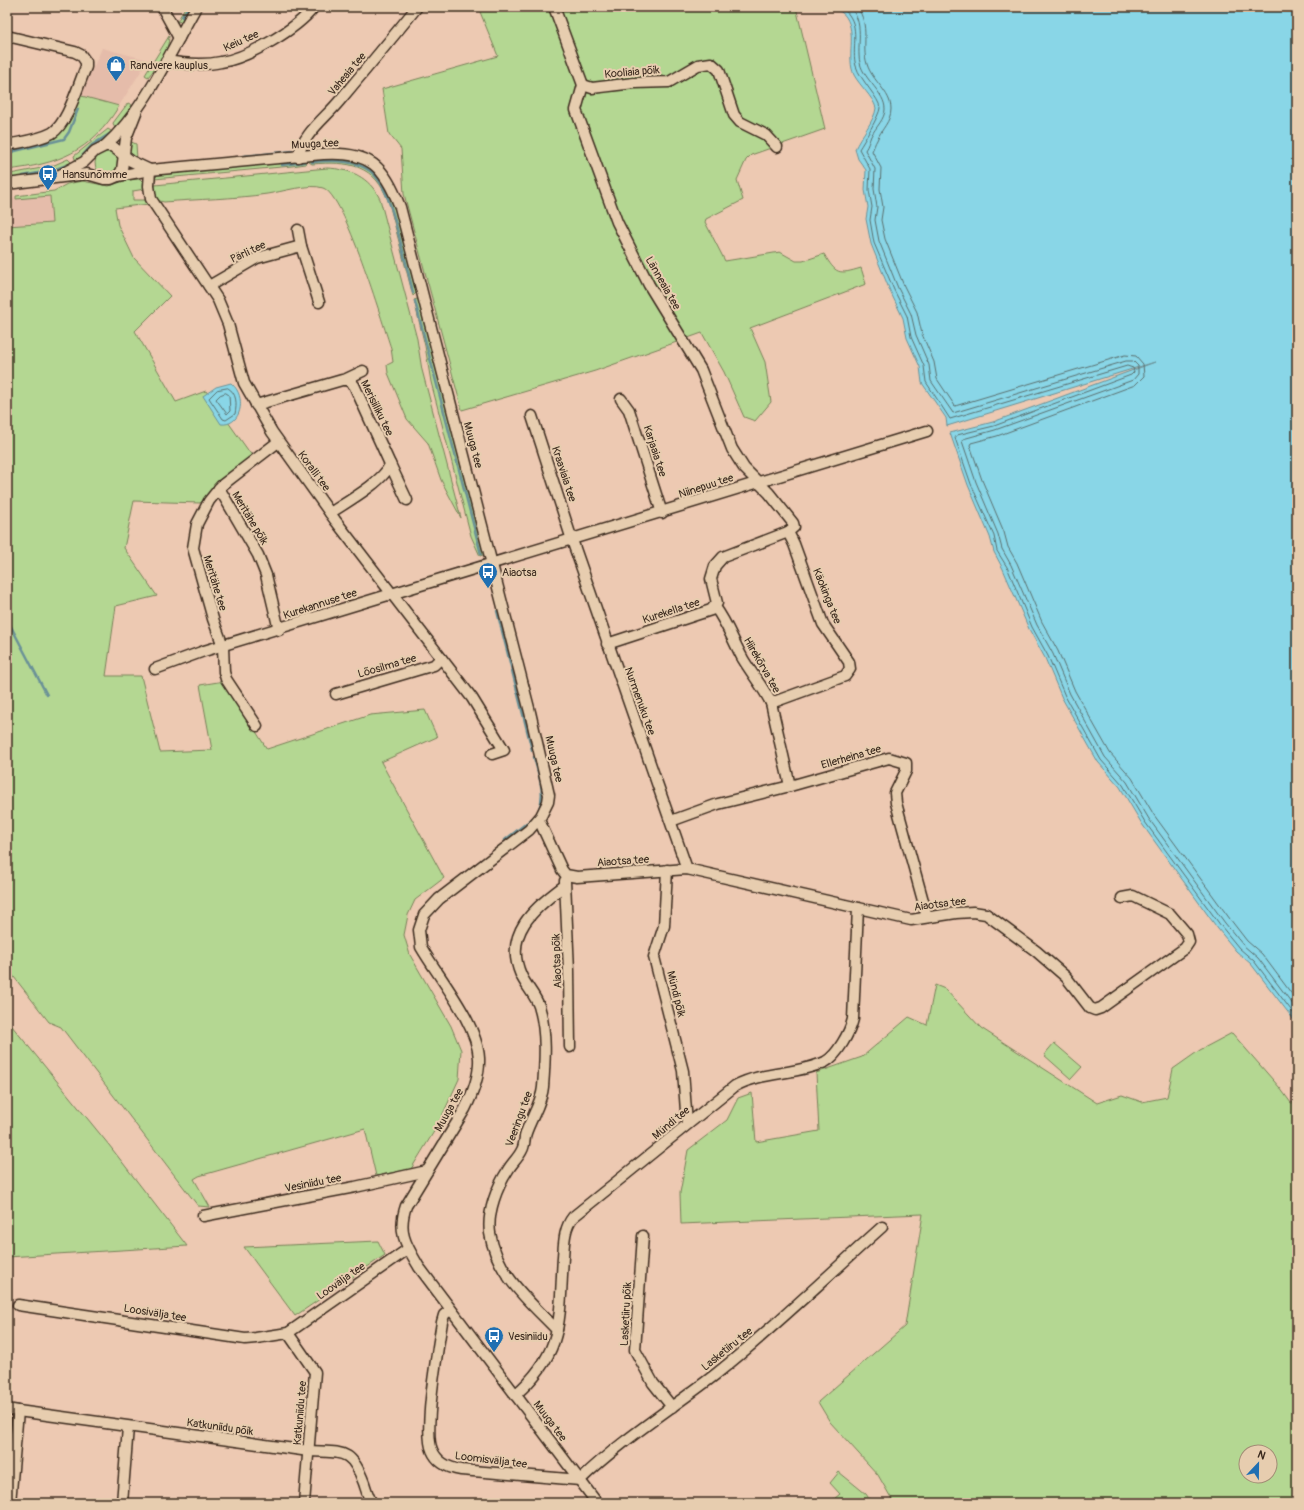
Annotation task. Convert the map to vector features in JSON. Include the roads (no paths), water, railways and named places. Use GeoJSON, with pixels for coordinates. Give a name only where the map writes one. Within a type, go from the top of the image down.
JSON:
{"type":"FeatureCollection","features":[{"type":"Feature","properties":{"kind":"street"},"geometry":{"type":"LineString","coordinates":[[54,177],[76,167],[95,151],[105,146],[118,134],[137,110],[196,7]]}},
{"type":"Feature","properties":{"kind":"street","name":"Keiu tee"},"geometry":{"type":"LineString","coordinates":[[166,60],[208,64],[231,60],[288,31],[301,21],[314,7]]}},
{"type":"Feature","properties":{"kind":"street","name":"Vaheaia tee"},"geometry":{"type":"LineString","coordinates":[[298,156],[300,147],[306,138],[340,101],[417,7]]}},
{"type":"Feature","properties":{"kind":"street"},"geometry":{"type":"LineString","coordinates":[[554,7],[583,85]]}},
{"type":"Feature","properties":{"kind":"street"},"geometry":{"type":"LineString","coordinates":[[161,8],[179,38]]}},
{"type":"Feature","properties":{"kind":"street"},"geometry":{"type":"LineString","coordinates":[[7,36],[75,52],[81,55],[86,62],[66,117],[59,127],[43,137],[7,145]]}},
{"type":"Feature","properties":{"kind":"street","name":"Kooliaia põik"},"geometry":{"type":"LineString","coordinates":[[583,85],[592,88],[634,83],[669,82],[698,65],[712,63],[719,70],[734,115],[740,122],[766,135],[777,147]]}},
{"type":"Feature","properties":{"kind":"street","name":"Länneaia tee"},"geometry":{"type":"LineString","coordinates":[[583,85],[576,110],[617,222],[649,285],[701,370],[732,449],[744,468],[758,482]]}},
{"type":"Feature","properties":{"kind":"street"},"geometry":{"type":"LineString","coordinates":[[7,184],[87,174],[104,179],[111,179],[118,176],[124,163],[123,156],[126,138],[137,110]]}},
{"type":"Feature","properties":{"kind":"street"},"geometry":{"type":"LineString","coordinates":[[105,146],[112,146],[119,150],[123,156],[150,170]]}},
{"type":"Feature","properties":{"kind":"street","name":"Muuga tee"},"geometry":{"type":"LineString","coordinates":[[118,176],[150,170],[334,153],[365,159],[380,169],[392,187],[400,207],[452,416],[492,563],[548,786],[548,802],[539,820],[529,830],[439,899],[424,915],[420,923],[419,930],[421,947],[474,1036],[479,1058],[477,1078],[472,1095],[465,1109],[408,1201],[402,1216],[404,1239],[408,1249],[450,1310],[597,1503]]}},
{"type":"Feature","properties":{"kind":"street"},"geometry":{"type":"LineString","coordinates":[[92,155],[90,163],[92,170],[97,176]]}},
{"type":"Feature","properties":{"kind":"street","name":"Koralli tee"},"geometry":{"type":"LineString","coordinates":[[150,170],[149,186],[151,199],[218,300],[228,324],[244,383],[256,405],[278,442],[330,513],[472,698],[500,741],[504,750],[492,754]]}},
{"type":"Feature","properties":{"kind":"street"},"geometry":{"type":"LineString","coordinates":[[298,230],[301,246],[319,302]]}},
{"type":"Feature","properties":{"kind":"street","name":"Pärli tee"},"geometry":{"type":"LineString","coordinates":[[209,286],[257,258],[301,246]]}},
{"type":"Feature","properties":{"kind":"street"},"geometry":{"type":"LineString","coordinates":[[344,380],[363,371]]}},
{"type":"Feature","properties":{"kind":"street","name":"Merisiiliku tee"},"geometry":{"type":"LineString","coordinates":[[256,405],[344,380],[351,382],[354,385],[407,500]]}},
{"type":"Feature","properties":{"kind":"street","name":"Karjaaia tee"},"geometry":{"type":"LineString","coordinates":[[621,399],[629,410],[662,513]]}},
{"type":"Feature","properties":{"kind":"street","name":"Kraaviaia tee"},"geometry":{"type":"LineString","coordinates":[[532,416],[572,540]]}},
{"type":"Feature","properties":{"kind":"street","name":"Niinepuu tee"},"geometry":{"type":"LineString","coordinates":[[492,563],[662,513],[758,482],[927,431]]}},
{"type":"Feature","properties":{"kind":"street","name":"Meritähe tee"},"geometry":{"type":"LineString","coordinates":[[224,646],[213,619],[193,548],[197,524],[219,488],[278,442]]}},
{"type":"Feature","properties":{"kind":"street"},"geometry":{"type":"LineString","coordinates":[[330,513],[372,484],[385,473],[390,464]]}},
{"type":"Feature","properties":{"kind":"street","name":"Käokinga tee"},"geometry":{"type":"LineString","coordinates":[[758,482],[794,523],[794,527],[788,532],[794,544],[823,624],[849,662],[850,669],[845,676],[770,703]]}},
{"type":"Feature","properties":{"kind":"street","name":"Meritähe põik"},"geometry":{"type":"LineString","coordinates":[[219,488],[258,555],[266,575],[279,630]]}},
{"type":"Feature","properties":{"kind":"street","name":"Kurekella tee"},"geometry":{"type":"LineString","coordinates":[[607,644],[710,610],[715,607],[717,603],[716,595],[710,579],[715,566],[723,557],[788,532]]}},
{"type":"Feature","properties":{"kind":"street","name":"Nurmenuku tee"},"geometry":{"type":"LineString","coordinates":[[572,540],[607,644],[671,821],[686,869]]}},
{"type":"Feature","properties":{"kind":"street","name":"Kurekannuse tee"},"geometry":{"type":"LineString","coordinates":[[155,669],[224,646],[492,563]]}},
{"type":"Feature","properties":{"kind":"street","name":"Hiirekõrva tee"},"geometry":{"type":"LineString","coordinates":[[715,607],[723,617],[742,657],[766,693],[770,703],[790,786]]}},
{"type":"Feature","properties":{"kind":"street"},"geometry":{"type":"LineString","coordinates":[[224,646],[224,672],[226,679],[257,726]]}},
{"type":"Feature","properties":{"kind":"street","name":"Lõosilma tee"},"geometry":{"type":"LineString","coordinates":[[336,694],[434,665],[441,658]]}},
{"type":"Feature","properties":{"kind":"street","name":"Ellerheina tee"},"geometry":{"type":"LineString","coordinates":[[671,821],[718,804],[790,786],[889,758],[906,763],[906,771],[895,793],[896,803],[925,908],[926,917]]}},
{"type":"Feature","properties":{"kind":"street"},"geometry":{"type":"LineString","coordinates":[[539,820],[562,870],[566,875]]}},
{"type":"Feature","properties":{"kind":"street","name":"Aiaotsa tee"},"geometry":{"type":"LineString","coordinates":[[566,875],[577,877],[686,869],[911,920],[973,912],[986,914],[1036,951],[1066,977],[1090,1008],[1095,1010],[1101,1008],[1179,952],[1189,942],[1186,934],[1170,914],[1133,896],[1122,898]]}},
{"type":"Feature","properties":{"kind":"street","name":"Mündi põik"},"geometry":{"type":"LineString","coordinates":[[667,870],[664,926],[654,957],[683,1071],[687,1124]]}},
{"type":"Feature","properties":{"kind":"street","name":"Aiaotsa põik"},"geometry":{"type":"LineString","coordinates":[[566,875],[564,886],[566,896],[570,972],[570,1048]]}},
{"type":"Feature","properties":{"kind":"street","name":"Veeringu tee"},"geometry":{"type":"LineString","coordinates":[[557,1330],[511,1280],[496,1257],[490,1230],[493,1202],[503,1178],[522,1150],[526,1133],[543,1089],[545,1034],[538,1005],[521,974],[517,963],[516,938],[523,924],[531,914],[564,886]]}},
{"type":"Feature","properties":{"kind":"street","name":"Mündi tee"},"geometry":{"type":"LineString","coordinates":[[515,1395],[530,1382],[546,1362],[553,1348],[557,1330],[565,1240],[569,1222],[580,1210],[736,1086],[760,1075],[794,1071],[825,1062],[831,1058],[850,1032],[853,1019],[858,908]]}},
{"type":"Feature","properties":{"kind":"street","name":"Vesiniidu tee"},"geometry":{"type":"LineString","coordinates":[[203,1216],[354,1187],[427,1171]]}},
{"type":"Feature","properties":{"kind":"street","name":"Lasketiiru tee"},"geometry":{"type":"LineString","coordinates":[[580,1480],[672,1406],[717,1374],[784,1318],[882,1227]]}},
{"type":"Feature","properties":{"kind":"street","name":"Lasketiiru põik"},"geometry":{"type":"LineString","coordinates":[[643,1236],[635,1350],[653,1383],[672,1406]]}},
{"type":"Feature","properties":{"kind":"street","name":"Loovälja tee"},"geometry":{"type":"LineString","coordinates":[[288,1333],[408,1249]]}},
{"type":"Feature","properties":{"kind":"street","name":"Loosivälja tee"},"geometry":{"type":"LineString","coordinates":[[18,1305],[245,1338],[256,1338],[288,1333]]}},
{"type":"Feature","properties":{"kind":"street","name":"Loomisvälja tee"},"geometry":{"type":"LineString","coordinates":[[450,1310],[444,1315],[442,1322],[428,1436],[431,1449],[435,1457],[451,1468],[460,1470],[580,1480]]}},
{"type":"Feature","properties":{"kind":"street","name":"Katkuniidu tee"},"geometry":{"type":"LineString","coordinates":[[288,1333],[315,1372],[304,1503]]}},
{"type":"Feature","properties":{"kind":"street","name":"Katkuniidu põik"},"geometry":{"type":"LineString","coordinates":[[7,1409],[308,1451],[335,1452],[349,1456],[357,1465],[372,1503]]}},
{"type":"Feature","properties":{"kind":"street"},"geometry":{"type":"LineString","coordinates":[[10,1503],[18,1411]]}},
{"type":"Feature","properties":{"kind":"street"},"geometry":{"type":"LineString","coordinates":[[122,1503],[128,1427]]}},
{"type":"Feature","properties":{"kind":"water"},"geometry":{"type":"Polygon","coordinates":[[[835,7],[1297,7],[1297,1024],[1251,964],[1236,951],[1218,929],[1142,824],[1120,787],[1098,762],[1062,698],[1045,658],[1029,629],[994,552],[990,537],[968,485],[950,433],[993,422],[1155,362],[947,426],[946,418],[922,383],[920,367],[907,338],[903,318],[890,291],[871,244],[866,219],[868,207],[865,190],[866,170],[858,159],[855,149],[873,118],[876,108],[854,75],[851,61],[851,31],[845,16],[835,7]]]}},
{"type":"Feature","properties":{"kind":"water"},"geometry":{"type":"Polygon","coordinates":[[[231,383],[237,389],[239,396],[239,413],[232,422],[221,424],[203,396],[216,387],[231,383]]]}},
{"type":"Feature","properties":{"kind":"waterway"},"geometry":{"type":"LineString","coordinates":[[182,17],[188,7]]}},
{"type":"Feature","properties":{"kind":"waterway"},"geometry":{"type":"LineString","coordinates":[[7,153],[64,139],[69,132],[78,109]]}},
{"type":"Feature","properties":{"kind":"waterway"},"geometry":{"type":"LineString","coordinates":[[82,156],[92,145],[111,133]]}},
{"type":"Feature","properties":{"kind":"waterway"},"geometry":{"type":"LineString","coordinates":[[243,156],[293,151]]}},
{"type":"Feature","properties":{"kind":"waterway"},"geometry":{"type":"LineString","coordinates":[[312,162],[332,161],[348,162],[360,165],[370,171],[379,180],[391,207],[413,293]]}},
{"type":"Feature","properties":{"kind":"waterway"},"geometry":{"type":"LineString","coordinates":[[282,165],[304,162]]}},
{"type":"Feature","properties":{"kind":"waterway"},"geometry":{"type":"LineString","coordinates":[[23,176],[53,170],[67,165]]}},
{"type":"Feature","properties":{"kind":"waterway"},"geometry":{"type":"LineString","coordinates":[[415,301],[481,554]]}},
{"type":"Feature","properties":{"kind":"waterway"},"geometry":{"type":"LineString","coordinates":[[497,611],[532,750]]}},
{"type":"Feature","properties":{"kind":"waterway"},"geometry":{"type":"LineString","coordinates":[[7,619],[47,695]]}},
{"type":"Feature","properties":{"kind":"waterway"},"geometry":{"type":"LineString","coordinates":[[534,757],[542,790],[539,809]]}},
{"type":"Feature","properties":{"kind":"waterway"},"geometry":{"type":"LineString","coordinates":[[505,840],[533,818]]}},
{"type":"Feature","properties":{"kind":"place","name":"Randvere kauplus"},"geometry":{"type":"Point","coordinates":[116,82]}},
{"type":"Feature","properties":{"kind":"place","name":"Hansunõmme"},"geometry":{"type":"Point","coordinates":[48,191]}},
{"type":"Feature","properties":{"kind":"place","name":"Aiaotsa"},"geometry":{"type":"Point","coordinates":[488,589]}},
{"type":"Feature","properties":{"kind":"place","name":"Vesiniidu"},"geometry":{"type":"Point","coordinates":[494,1353]}}]}
